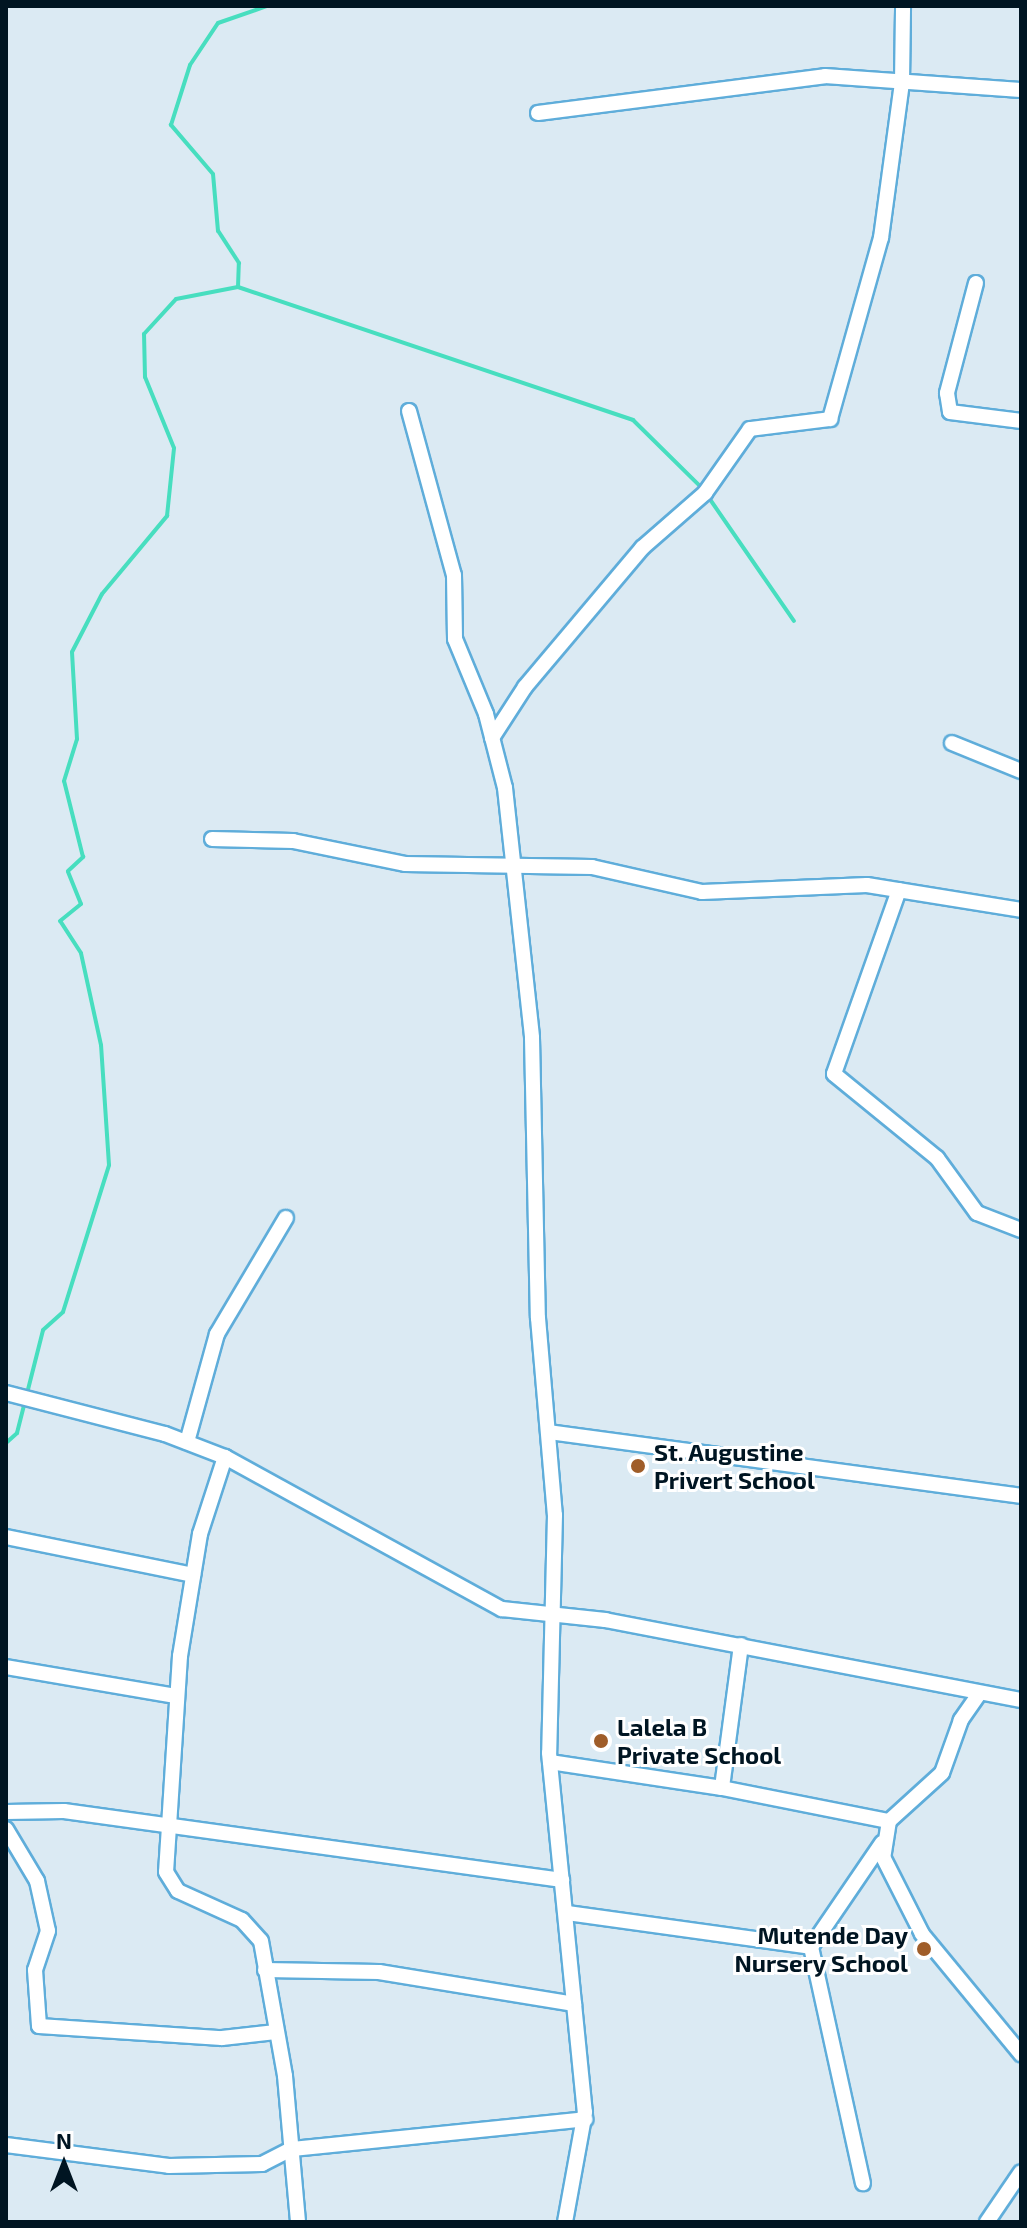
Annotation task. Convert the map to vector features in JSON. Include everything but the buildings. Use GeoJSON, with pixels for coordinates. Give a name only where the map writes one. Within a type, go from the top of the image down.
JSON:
{"type":"FeatureCollection","features":[{"type":"Feature","properties":{"kind":"street"},"geometry":{"type":"LineString","coordinates":[[492,738],[525,687],[642,548],[705,493],[750,429],[830,419],[881,238],[902,82],[903,6]]}},
{"type":"Feature","properties":{"kind":"street"},"geometry":{"type":"LineString","coordinates":[[538,113],[825,76],[1021,90]]}},
{"type":"Feature","properties":{"kind":"street"},"geometry":{"type":"LineString","coordinates":[[976,283],[947,393],[950,412],[1021,421]]}},
{"type":"Feature","properties":{"kind":"street"},"geometry":{"type":"LineString","coordinates":[[409,411],[454,575],[455,639],[492,738],[514,868],[538,1135],[538,1318],[549,1432],[556,1612],[550,1762],[585,2119],[565,2222]]}},
{"type":"Feature","properties":{"kind":"street"},"geometry":{"type":"LineString","coordinates":[[952,743],[1021,771]]}},
{"type":"Feature","properties":{"kind":"street"},"geometry":{"type":"LineString","coordinates":[[212,839],[285,840],[405,864],[592,867],[702,892],[842,883],[1021,910]]}},
{"type":"Feature","properties":{"kind":"street"},"geometry":{"type":"LineString","coordinates":[[899,890],[834,1074],[937,1158],[977,1213],[1021,1230]]}},
{"type":"Feature","properties":{"kind":"street"},"geometry":{"type":"LineString","coordinates":[[187,1442],[217,1334],[286,1218]]}},
{"type":"Feature","properties":{"kind":"street"},"geometry":{"type":"LineString","coordinates":[[7,1393],[29,1396],[187,1442],[225,1457],[482,1601],[741,1645],[1021,1700]]}},
{"type":"Feature","properties":{"kind":"street"},"geometry":{"type":"LineString","coordinates":[[549,1432],[1021,1496]]}},
{"type":"Feature","properties":{"kind":"street"},"geometry":{"type":"LineString","coordinates":[[225,1457],[193,1575],[175,1696],[166,1827],[171,1882],[255,1929],[276,2032],[292,2149],[298,2222]]}},
{"type":"Feature","properties":{"kind":"street"},"geometry":{"type":"LineString","coordinates":[[6,1537],[193,1575]]}},
{"type":"Feature","properties":{"kind":"street"},"geometry":{"type":"LineString","coordinates":[[722,1788],[741,1645]]}},
{"type":"Feature","properties":{"kind":"street"},"geometry":{"type":"LineString","coordinates":[[6,1667],[175,1696]]}},
{"type":"Feature","properties":{"kind":"street"},"geometry":{"type":"LineString","coordinates":[[863,2183],[811,1947],[882,1843],[889,1821],[942,1773],[961,1720],[979,1694]]}},
{"type":"Feature","properties":{"kind":"street"},"geometry":{"type":"LineString","coordinates":[[550,1762],[722,1788],[889,1821]]}},
{"type":"Feature","properties":{"kind":"street"},"geometry":{"type":"LineString","coordinates":[[6,1812],[64,1811],[562,1880]]}},
{"type":"Feature","properties":{"kind":"street"},"geometry":{"type":"LineString","coordinates":[[6,1829],[37,1881],[48,1931],[35,1970],[39,2026],[222,2038],[276,2032]]}},
{"type":"Feature","properties":{"kind":"street"},"geometry":{"type":"LineString","coordinates":[[882,1843],[889,1874],[922,1934],[1021,2054]]}},
{"type":"Feature","properties":{"kind":"street"},"geometry":{"type":"LineString","coordinates":[[567,1913],[811,1947]]}},
{"type":"Feature","properties":{"kind":"street"},"geometry":{"type":"LineString","coordinates":[[265,1970],[379,1972],[574,2004]]}},
{"type":"Feature","properties":{"kind":"street"},"geometry":{"type":"LineString","coordinates":[[6,2145],[169,2166],[262,2164],[292,2149],[585,2119]]}},
{"type":"Feature","properties":{"kind":"street"},"geometry":{"type":"LineString","coordinates":[[987,2222],[1021,2172]]}},
{"type":"Feature","properties":{"kind":"waterway"},"geometry":{"type":"LineString","coordinates":[[6,1443],[17,1433],[43,1330],[63,1312],[109,1165],[101,1045],[81,953],[60,921],[81,904],[68,871],[83,857],[64,781],[77,739],[72,652],[102,594],[167,516],[174,448],[145,377],[144,334],[176,299],[238,287],[239,263],[218,231],[213,174],[171,125],[190,65],[218,23],[267,6]]}},
{"type":"Feature","properties":{"kind":"waterway"},"geometry":{"type":"LineString","coordinates":[[238,287],[633,420],[702,488]]}},
{"type":"Feature","properties":{"kind":"waterway"},"geometry":{"type":"LineString","coordinates":[[707,495],[794,621]]}},
{"type":"Feature","properties":{"kind":"place","name":"St. Augustine Privert School"},"geometry":{"type":"Point","coordinates":[638,1466]}},
{"type":"Feature","properties":{"kind":"place","name":"Lalela B Private School"},"geometry":{"type":"Point","coordinates":[601,1741]}},
{"type":"Feature","properties":{"kind":"place","name":"Mutende Day Nursery School"},"geometry":{"type":"Point","coordinates":[924,1949]}}]}
